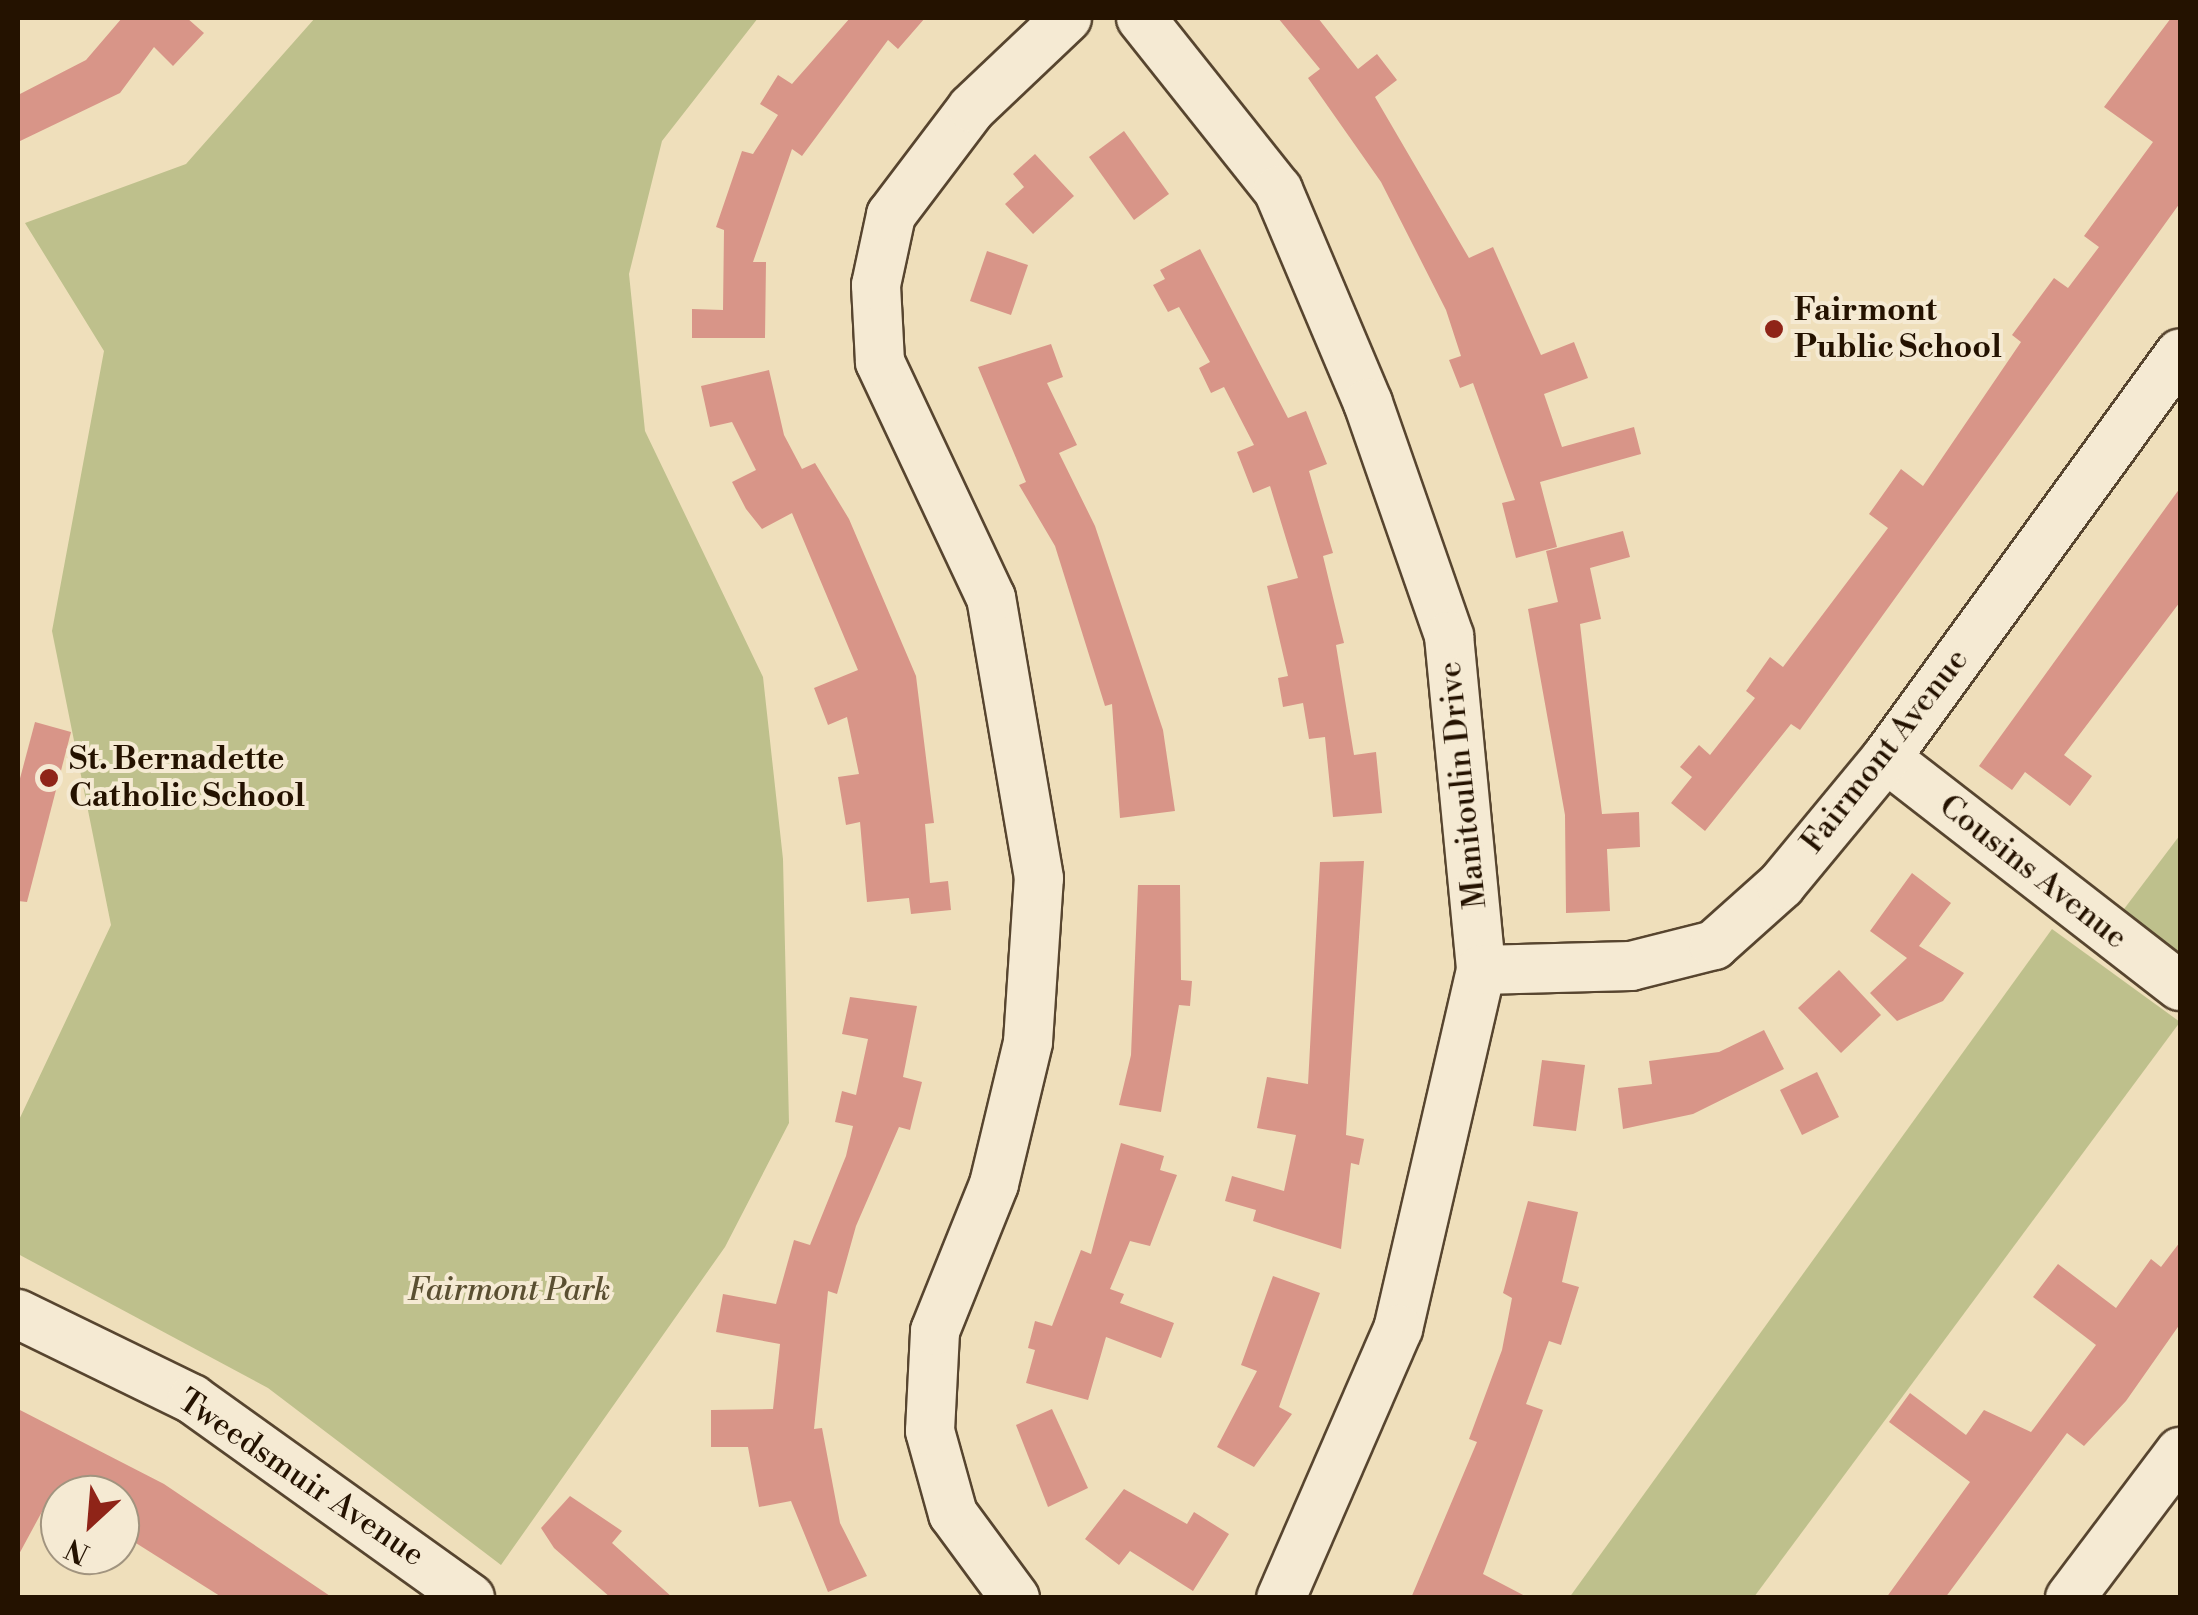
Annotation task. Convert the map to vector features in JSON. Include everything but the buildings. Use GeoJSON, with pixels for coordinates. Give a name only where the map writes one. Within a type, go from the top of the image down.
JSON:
{"type":"FeatureCollection","features":[{"type":"Feature","properties":{"kind":"street"},"geometry":{"type":"LineString","coordinates":[[1015,1598],[953,1514],[930,1430],[935,1331],[994,1184],[1028,1042],[1040,878],[991,598],[880,362],[876,285],[891,214],[972,108],[1067,18]]}},
{"type":"Feature","properties":{"kind":"street","name":"Manitoulin Drive"},"geometry":{"type":"LineString","coordinates":[[1141,18],[1278,190],[1368,403],[1449,636],[1481,970],[1398,1329],[1281,1598]]}},
{"type":"Feature","properties":{"kind":"street","name":"Fairmont Avenue"},"geometry":{"type":"LineString","coordinates":[[1481,970],[1631,966],[1714,945],[1781,885],[1886,758],[2180,354]]}},
{"type":"Feature","properties":{"kind":"street","name":"Cousins Avenue"},"geometry":{"type":"LineString","coordinates":[[1886,758],[2180,986]]}},
{"type":"Feature","properties":{"kind":"street","name":"Tweedsmuir Avenue"},"geometry":{"type":"LineString","coordinates":[[18,1316],[192,1400],[452,1591]]}},
{"type":"Feature","properties":{"kind":"street"},"geometry":{"type":"LineString","coordinates":[[2077,1595],[2180,1452]]}},
{"type":"Feature","properties":{"kind":"green space","name":"Fairmont Park"},"geometry":{"type":"Polygon","coordinates":[[[315,18],[758,18],[662,141],[629,274],[645,431],[763,677],[783,859],[789,1123],[725,1247],[501,1565],[268,1388],[18,1254],[18,1122],[111,925],[52,631],[104,351],[25,223],[186,164],[315,18]]]}},
{"type":"Feature","properties":{"kind":"green space"},"geometry":{"type":"Polygon","coordinates":[[[2180,835],[2180,959],[2121,913],[2180,835]]]}},
{"type":"Feature","properties":{"kind":"green space"},"geometry":{"type":"Polygon","coordinates":[[[2052,929],[2180,1022],[1754,1597],[1569,1598],[2052,929]]]}},
{"type":"Feature","properties":{"kind":"place","name":"Fairmont Public School"},"geometry":{"type":"Point","coordinates":[1774,329]}},
{"type":"Feature","properties":{"kind":"place","name":"St. Bernadette Catholic School"},"geometry":{"type":"Point","coordinates":[49,778]}}]}
